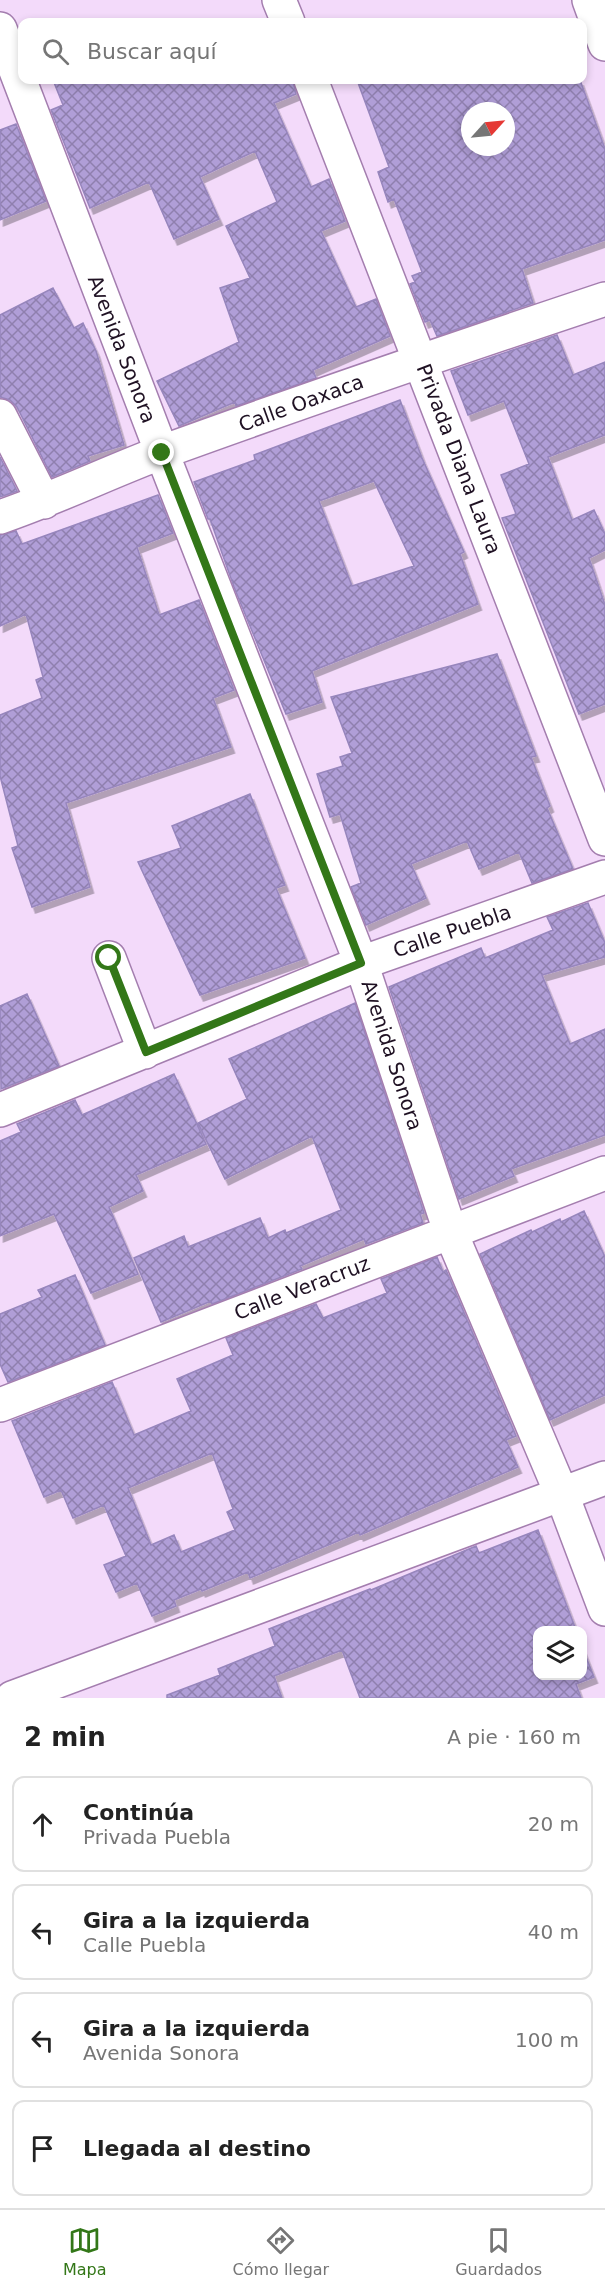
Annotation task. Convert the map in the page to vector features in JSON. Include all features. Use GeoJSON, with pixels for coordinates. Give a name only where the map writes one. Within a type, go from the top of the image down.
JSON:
{"type":"FeatureCollection","features":[{"type":"Feature","properties":{"kind":"street"},"geometry":{"type":"LineString","coordinates":[[279,0],[286,18]]}},
{"type":"Feature","properties":{"kind":"street"},"geometry":{"type":"LineString","coordinates":[[589,0],[605,44]]}},
{"type":"Feature","properties":{"kind":"street","name":"Avenida Sonora"},"geometry":{"type":"LineString","coordinates":[[0,29],[18,76]]}},
{"type":"Feature","properties":{"kind":"street","name":"Avenida Sonora"},"geometry":{"type":"LineString","coordinates":[[21,84],[361,963],[450,1231],[562,1495],[605,1609]]}},
{"type":"Feature","properties":{"kind":"street","name":"Privada Diana Laura"},"geometry":{"type":"LineString","coordinates":[[313,84],[605,839]]}},
{"type":"Feature","properties":{"kind":"street","name":"Calle Oaxaca"},"geometry":{"type":"LineString","coordinates":[[0,518],[162,453],[421,360],[605,299]]}},
{"type":"Feature","properties":{"kind":"street"},"geometry":{"type":"LineString","coordinates":[[0,416],[44,502]]}},
{"type":"Feature","properties":{"kind":"street","name":"Calle Puebla"},"geometry":{"type":"LineString","coordinates":[[0,1110],[361,963],[605,877]]}},
{"type":"Feature","properties":{"kind":"street"},"geometry":{"type":"LineString","coordinates":[[109,958],[146,1052]]}},
{"type":"Feature","properties":{"kind":"street","name":"Calle Veracruz"},"geometry":{"type":"LineString","coordinates":[[0,1405],[605,1173]]}},
{"type":"Feature","properties":{"kind":"street"},"geometry":{"type":"LineString","coordinates":[[12,1698],[46,1692],[605,1478]]}},
{"type":"Feature","properties":{"kind":"building"},"geometry":{"type":"Polygon","coordinates":[[[55,84],[294,84],[296,94],[274,103],[311,187],[329,179],[345,221],[321,231],[356,307],[376,299],[390,336],[313,370],[316,378],[236,406],[235,402],[179,426],[157,381],[239,342],[220,288],[250,278],[226,226],[277,202],[255,151],[200,177],[219,219],[174,239],[149,182],[90,208],[51,110],[63,105],[55,84]]]}},
{"type":"Feature","properties":{"kind":"building"},"geometry":{"type":"Polygon","coordinates":[[[358,84],[581,84],[605,149],[605,240],[522,269],[533,303],[437,336],[430,320],[425,322],[410,284],[415,282],[412,276],[422,272],[394,199],[388,202],[378,172],[389,167],[358,84]]]}},
{"type":"Feature","properties":{"kind":"building"},"geometry":{"type":"Polygon","coordinates":[[[16,124],[46,201],[0,220],[0,130],[16,124]]]}},
{"type":"Feature","properties":{"kind":"building"},"geometry":{"type":"Polygon","coordinates":[[[53,288],[74,328],[83,323],[96,351],[124,445],[88,456],[90,461],[52,477],[17,407],[10,400],[0,397],[0,315],[53,288]]]}},
{"type":"Feature","properties":{"kind":"building"},"geometry":{"type":"Polygon","coordinates":[[[557,335],[573,375],[605,362],[605,435],[548,457],[572,520],[594,510],[605,534],[605,550],[589,558],[605,605],[605,704],[579,714],[502,518],[516,514],[501,475],[529,464],[504,401],[468,415],[451,371],[557,335]]]}},
{"type":"Feature","properties":{"kind":"building"},"geometry":{"type":"Polygon","coordinates":[[[400,400],[422,458],[464,552],[460,554],[478,604],[312,671],[322,702],[286,714],[194,482],[255,460],[254,455],[400,400]],[[374,481],[319,501],[352,586],[414,566],[374,481]]]}},
{"type":"Feature","properties":{"kind":"building"},"geometry":{"type":"Polygon","coordinates":[[[0,457],[17,491],[0,497],[0,457]]]}},
{"type":"Feature","properties":{"kind":"building"},"geometry":{"type":"Polygon","coordinates":[[[158,495],[173,533],[137,547],[159,615],[199,600],[234,690],[213,698],[231,747],[66,803],[90,887],[32,907],[12,848],[18,846],[0,776],[0,715],[42,698],[36,680],[43,677],[26,614],[0,626],[0,535],[16,531],[22,544],[158,495]]]}},
{"type":"Feature","properties":{"kind":"building"},"geometry":{"type":"Polygon","coordinates":[[[497,654],[536,756],[531,757],[550,806],[547,808],[573,869],[532,883],[519,852],[479,869],[467,841],[411,864],[426,898],[366,925],[351,887],[361,883],[340,814],[330,817],[317,774],[343,766],[340,757],[352,753],[331,697],[497,654]]]}},
{"type":"Feature","properties":{"kind":"building"},"geometry":{"type":"Polygon","coordinates":[[[250,794],[285,885],[276,888],[305,958],[200,995],[138,862],[181,848],[172,826],[250,794]]]}},
{"type":"Feature","properties":{"kind":"building"},"geometry":{"type":"Polygon","coordinates":[[[588,903],[605,943],[605,957],[542,975],[570,1044],[605,1029],[605,1135],[511,1169],[514,1176],[459,1199],[389,987],[481,948],[485,958],[553,930],[547,917],[588,903]]]}},
{"type":"Feature","properties":{"kind":"building"},"geometry":{"type":"Polygon","coordinates":[[[27,994],[59,1066],[1,1089],[0,1006],[27,994]]]}},
{"type":"Feature","properties":{"kind":"building"},"geometry":{"type":"Polygon","coordinates":[[[355,1003],[424,1213],[420,1214],[423,1223],[366,1244],[364,1239],[300,1266],[302,1269],[212,1304],[211,1301],[161,1322],[134,1258],[184,1236],[188,1247],[260,1218],[268,1238],[341,1210],[312,1136],[225,1179],[198,1123],[247,1099],[229,1059],[355,1003]]]}},
{"type":"Feature","properties":{"kind":"building"},"geometry":{"type":"Polygon","coordinates":[[[174,1074],[206,1144],[136,1175],[143,1191],[109,1207],[138,1274],[91,1293],[54,1214],[0,1236],[0,1141],[21,1132],[17,1124],[75,1100],[82,1115],[174,1074]]]}},
{"type":"Feature","properties":{"kind":"building"},"geometry":{"type":"Polygon","coordinates":[[[584,1211],[605,1257],[605,1395],[550,1420],[480,1254],[531,1230],[532,1232],[560,1219],[561,1222],[584,1211]]]}},
{"type":"Feature","properties":{"kind":"building"},"geometry":{"type":"Polygon","coordinates":[[[437,1257],[443,1272],[446,1270],[516,1436],[506,1440],[518,1467],[360,1535],[359,1532],[250,1578],[248,1572],[202,1591],[201,1589],[174,1600],[176,1606],[152,1616],[137,1583],[116,1592],[104,1565],[126,1556],[104,1505],[73,1518],[61,1490],[44,1497],[12,1421],[112,1382],[134,1435],[191,1411],[177,1379],[233,1355],[226,1338],[316,1304],[323,1318],[387,1293],[381,1279],[437,1257]],[[212,1453],[128,1488],[151,1545],[174,1535],[181,1552],[235,1530],[227,1512],[233,1509],[212,1453]]]}},
{"type":"Feature","properties":{"kind":"building"},"geometry":{"type":"Polygon","coordinates":[[[75,1275],[105,1345],[8,1382],[0,1364],[0,1314],[42,1297],[38,1290],[75,1275]]]}},
{"type":"Feature","properties":{"kind":"building"},"geometry":{"type":"Polygon","coordinates":[[[538,1530],[574,1626],[533,1626],[533,1680],[586,1680],[576,1684],[581,1698],[360,1698],[342,1650],[274,1676],[282,1698],[167,1698],[167,1695],[220,1675],[218,1669],[275,1646],[269,1629],[476,1546],[479,1553],[538,1530]]]}},
{"type":"Feature","properties":{"kind":"building"},"geometry":{"type":"Polygon","coordinates":[[[587,1660],[594,1677],[587,1680],[587,1660]]]}},
{"type":"Feature","properties":{"kind":"route"},"geometry":{"type":"LineString","coordinates":[[109,958],[146,1052],[361,963],[162,453]]}}]}
